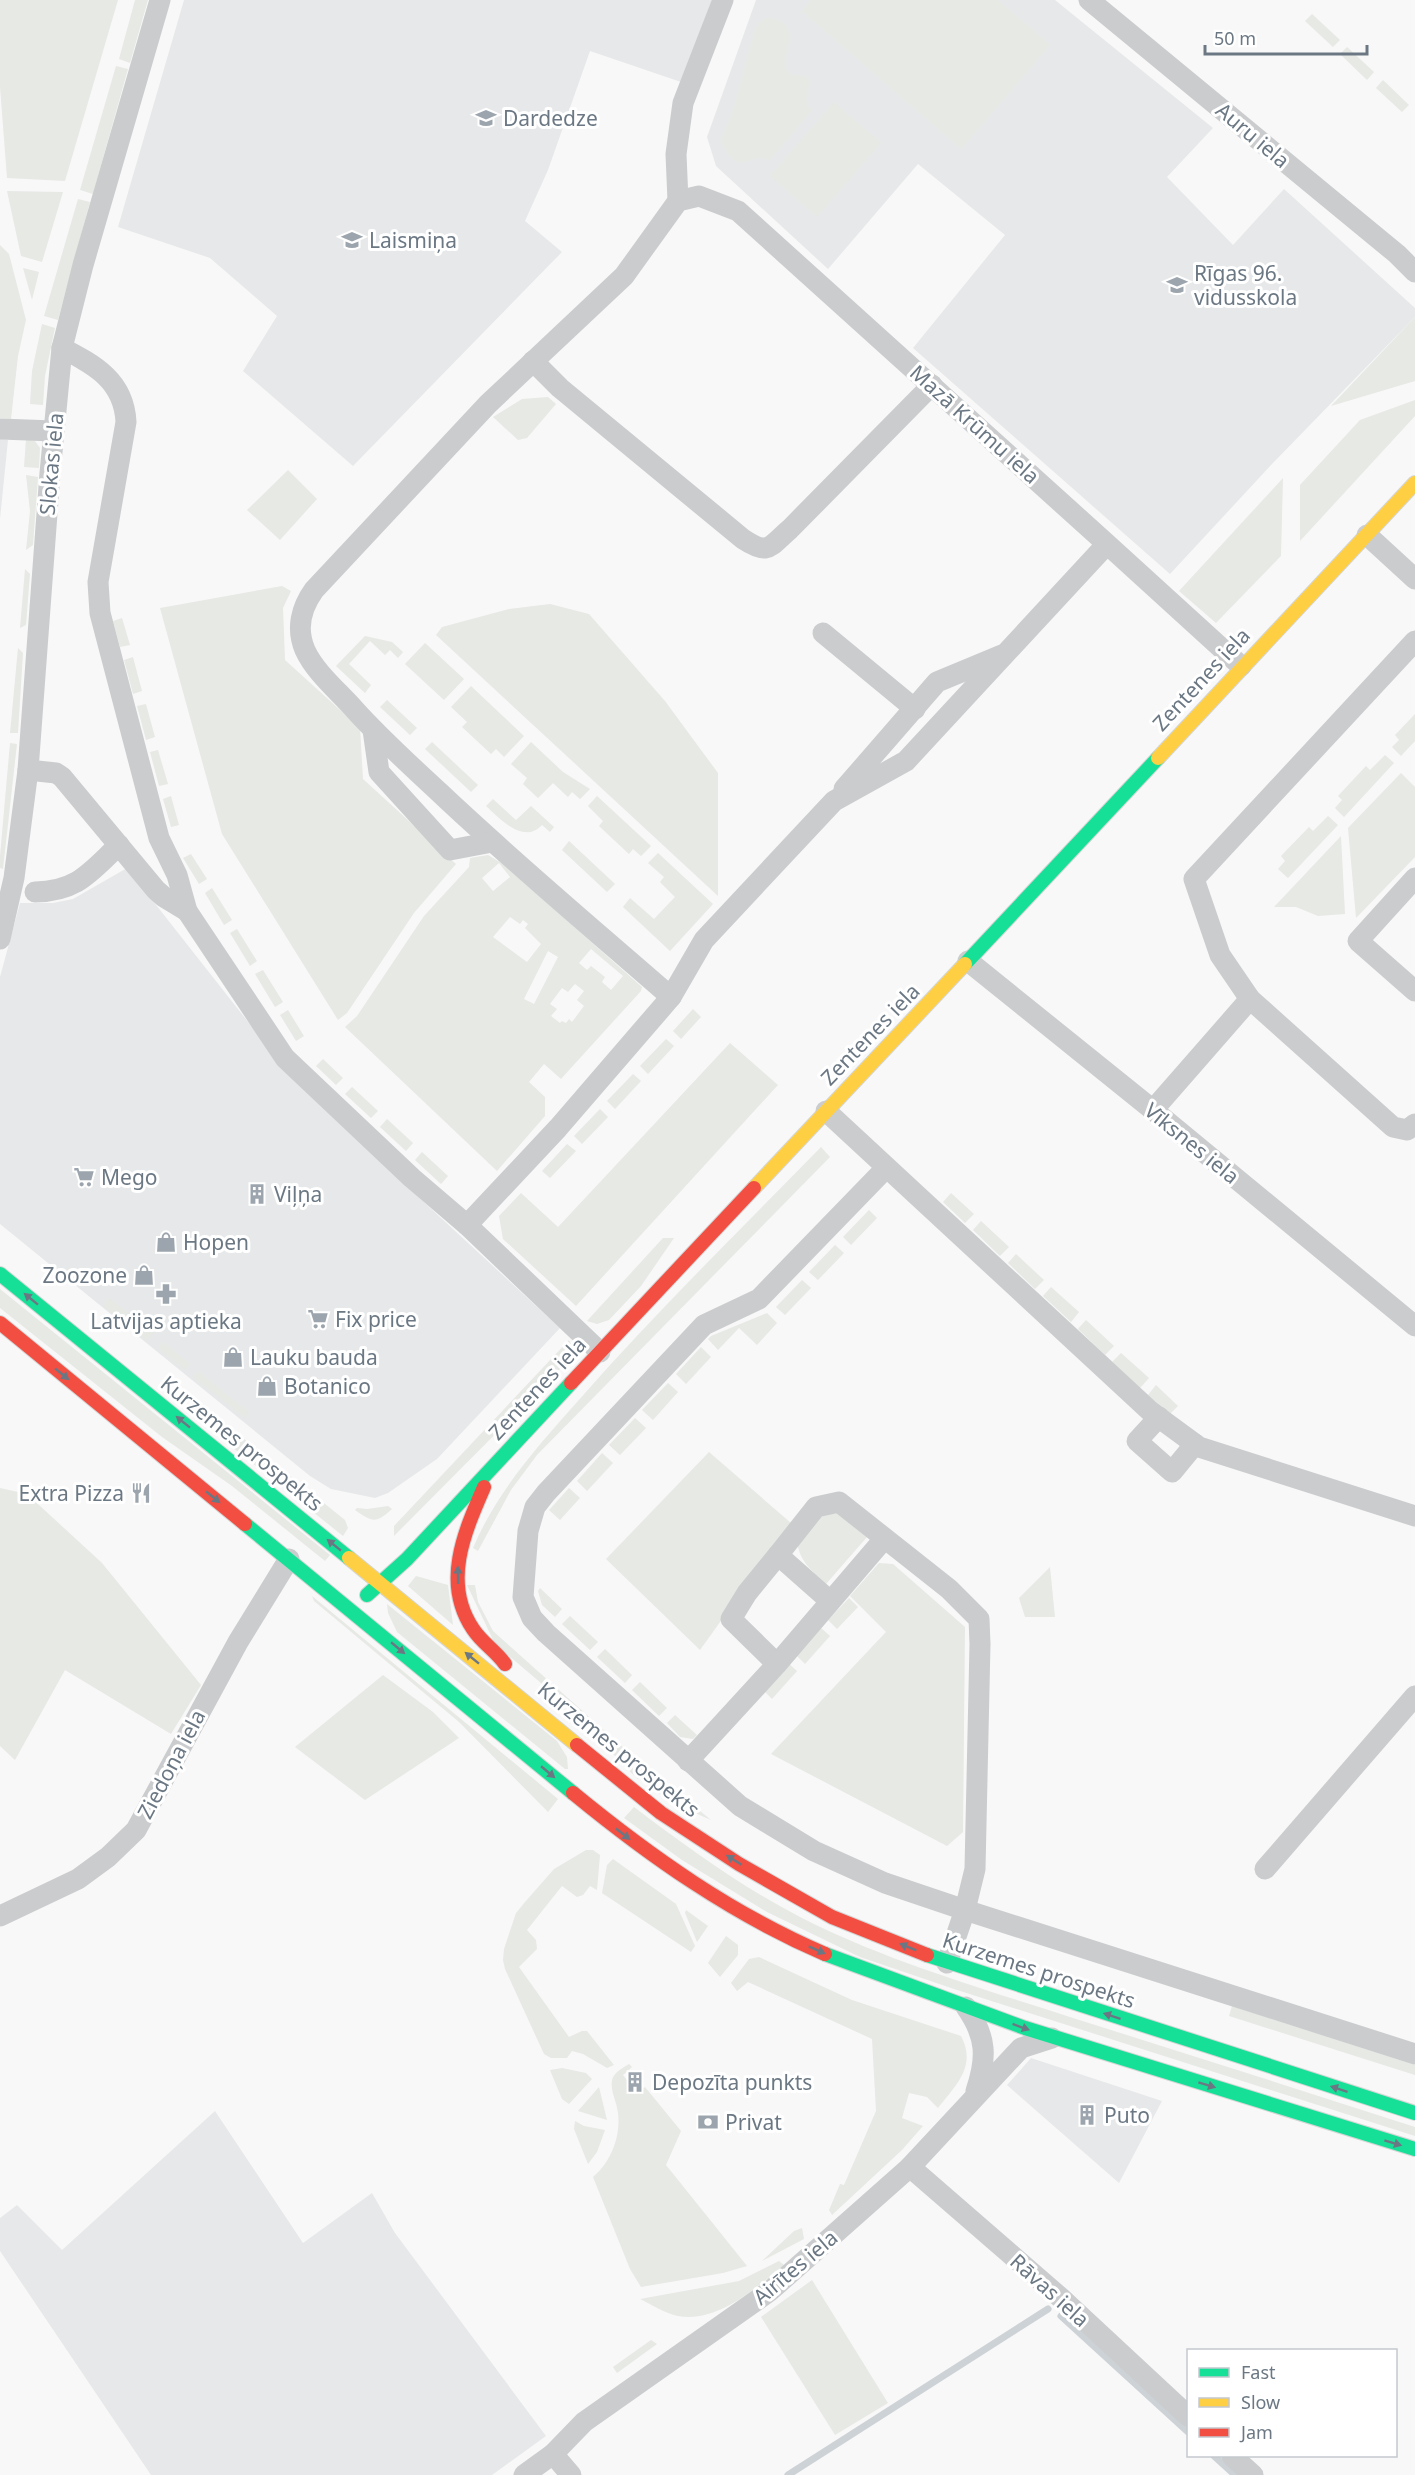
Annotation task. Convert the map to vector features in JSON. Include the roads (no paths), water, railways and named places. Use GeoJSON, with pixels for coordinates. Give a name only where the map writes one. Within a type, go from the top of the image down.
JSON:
{"type":"FeatureCollection","features":[{"type":"Feature","properties":{"kind":"main road","name":"Zentenes iela"},"geometry":{"type":"LineString","coordinates":[[353,1611],[380,1582],[407,1559],[1415,483]]}},
{"type":"Feature","properties":{"kind":"main road","name":"Kurzemes prospekts"},"geometry":{"type":"LineString","coordinates":[[0,1274],[380,1582],[661,1814],[739,1864],[832,1917],[947,1963],[1415,2113]]}},
{"type":"Feature","properties":{"kind":"main road"},"geometry":{"type":"LineString","coordinates":[[0,1323],[626,1836],[721,1901],[764,1925],[863,1970],[1052,2038],[1415,2150]]}},
{"type":"Feature","properties":{"kind":"main road"},"geometry":{"type":"LineString","coordinates":[[493,1465],[459,1547],[456,1577],[461,1603],[470,1625],[484,1645],[503,1660],[513,1678],[518,1695]]}},
{"type":"Feature","properties":{"kind":"street","name":"Slokas iela"},"geometry":{"type":"LineString","coordinates":[[0,939],[14,878],[28,770],[62,348],[83,265],[159,0]]}},
{"type":"Feature","properties":{"kind":"street"},"geometry":{"type":"LineString","coordinates":[[671,997],[492,842],[373,730],[310,660],[301,638],[300,625],[302,610],[314,590],[488,404],[624,276],[678,201],[676,154],[683,103],[723,0]]}},
{"type":"Feature","properties":{"kind":"street","name":"Auru iela"},"geometry":{"type":"LineString","coordinates":[[1089,0],[1397,254],[1415,272]]}},
{"type":"Feature","properties":{"kind":"street","name":"Mazā Krūmu iela"},"geometry":{"type":"LineString","coordinates":[[678,201],[699,196],[738,211],[1242,666]]}},
{"type":"Feature","properties":{"kind":"street"},"geometry":{"type":"LineString","coordinates":[[62,348],[89,362],[102,372],[120,395],[125,406],[126,422],[98,582],[100,613],[159,838],[177,874],[187,911],[285,1058],[412,1178],[467,1225],[600,1352]]}},
{"type":"Feature","properties":{"kind":"street"},"geometry":{"type":"LineString","coordinates":[[533,361],[560,388],[743,539],[761,549],[767,549],[790,529],[932,385]]}},
{"type":"Feature","properties":{"kind":"street"},"geometry":{"type":"LineString","coordinates":[[0,429],[54,431]]}},
{"type":"Feature","properties":{"kind":"street"},"geometry":{"type":"LineString","coordinates":[[1367,535],[1415,579]]}},
{"type":"Feature","properties":{"kind":"street"},"geometry":{"type":"LineString","coordinates":[[834,801],[906,761],[1107,544]]}},
{"type":"Feature","properties":{"kind":"street"},"geometry":{"type":"LineString","coordinates":[[823,633],[915,709]]}},
{"type":"Feature","properties":{"kind":"street"},"geometry":{"type":"LineString","coordinates":[[1415,641],[1194,879],[1221,955],[1250,999],[1394,1126],[1407,1130],[1415,1124]]}},
{"type":"Feature","properties":{"kind":"street"},"geometry":{"type":"LineString","coordinates":[[467,1225],[558,1128],[671,997],[704,939],[834,801],[938,682],[1009,652]]}},
{"type":"Feature","properties":{"kind":"street"},"geometry":{"type":"LineString","coordinates":[[373,730],[379,772],[450,850],[492,842]]}},
{"type":"Feature","properties":{"kind":"street"},"geometry":{"type":"LineString","coordinates":[[28,770],[56,773],[62,777],[164,897],[187,911]]}},
{"type":"Feature","properties":{"kind":"street"},"geometry":{"type":"LineString","coordinates":[[35,892],[58,890],[73,885],[119,845]]}},
{"type":"Feature","properties":{"kind":"street"},"geometry":{"type":"LineString","coordinates":[[1415,878],[1358,941],[1415,991]]}},
{"type":"Feature","properties":{"kind":"street","name":"Vīksnes iela"},"geometry":{"type":"LineString","coordinates":[[968,961],[1415,1326]]}},
{"type":"Feature","properties":{"kind":"street"},"geometry":{"type":"LineString","coordinates":[[1153,1110],[1250,999]]}},
{"type":"Feature","properties":{"kind":"street"},"geometry":{"type":"LineString","coordinates":[[826,1111],[1159,1418],[1195,1444],[1415,1516]]}},
{"type":"Feature","properties":{"kind":"street"},"geometry":{"type":"LineString","coordinates":[[886,1168],[759,1299],[704,1325],[535,1507],[528,1531],[523,1597],[532,1618],[740,1806],[814,1851],[885,1883],[1415,2054]]}},
{"type":"Feature","properties":{"kind":"street"},"geometry":{"type":"LineString","coordinates":[[1159,1418],[1137,1441],[1172,1472],[1195,1444]]}},
{"type":"Feature","properties":{"kind":"street"},"geometry":{"type":"LineString","coordinates":[[777,1664],[731,1619],[747,1593],[816,1507],[839,1502],[949,1589],[979,1619],[975,1869],[965,1910],[947,1963]]}},
{"type":"Feature","properties":{"kind":"street"},"geometry":{"type":"LineString","coordinates":[[688,1761],[777,1664],[884,1539]]}},
{"type":"Feature","properties":{"kind":"street"},"geometry":{"type":"LineString","coordinates":[[778,1555],[830,1601]]}},
{"type":"Feature","properties":{"kind":"street","name":"Ziedoņa iela"},"geometry":{"type":"LineString","coordinates":[[0,1916],[78,1879],[108,1857],[136,1830],[232,1651],[290,1559]]}},
{"type":"Feature","properties":{"kind":"street"},"geometry":{"type":"LineString","coordinates":[[1265,1869],[1415,1696]]}},
{"type":"Feature","properties":{"kind":"street","name":"Airītes iela"},"geometry":{"type":"LineString","coordinates":[[524,2475],[553,2454],[584,2422],[770,2291],[910,2167],[974,2097],[984,2066],[984,2050],[975,2020],[966,2007]]}},
{"type":"Feature","properties":{"kind":"street"},"geometry":{"type":"LineString","coordinates":[[974,2097],[1021,2048],[1052,2038]]}},
{"type":"Feature","properties":{"kind":"street","name":"Rāvas iela"},"geometry":{"type":"LineString","coordinates":[[910,2167],[1061,2298],[1187,2415]]}},
{"type":"Feature","properties":{"kind":"street"},"geometry":{"type":"LineString","coordinates":[[553,2454],[571,2475]]}},
{"type":"Feature","properties":{"kind":"street"},"geometry":{"type":"LineString","coordinates":[[1233,2457],[1253,2475]]}},
{"type":"Feature","properties":{"kind":"waterway"},"geometry":{"type":"LineString","coordinates":[[788,2475],[1048,2309]]}},
{"type":"Feature","properties":{"kind":"waterway"},"geometry":{"type":"LineString","coordinates":[[1061,2316],[1187,2431]]}},
{"type":"Feature","properties":{"kind":"waterway"},"geometry":{"type":"LineString","coordinates":[[1215,2457],[1235,2475]]}},
{"type":"Feature","properties":{"kind":"place","name":"Dardedze"},"geometry":{"type":"Point","coordinates":[486,118]}},
{"type":"Feature","properties":{"kind":"place","name":"Laismiņa"},"geometry":{"type":"Point","coordinates":[352,240]}},
{"type":"Feature","properties":{"kind":"place","name":"Rīgas 96. vidusskola"},"geometry":{"type":"Point","coordinates":[1177,285]}},
{"type":"Feature","properties":{"kind":"place","name":"Mego"},"geometry":{"type":"Point","coordinates":[84,1177]}},
{"type":"Feature","properties":{"kind":"place","name":"Viļņa"},"geometry":{"type":"Point","coordinates":[257,1194]}},
{"type":"Feature","properties":{"kind":"place","name":"Hopen"},"geometry":{"type":"Point","coordinates":[166,1242]}},
{"type":"Feature","properties":{"kind":"place","name":"Zoozone"},"geometry":{"type":"Point","coordinates":[144,1275]}},
{"type":"Feature","properties":{"kind":"place","name":"Latvijas aptieka"},"geometry":{"type":"Point","coordinates":[166,1294]}},
{"type":"Feature","properties":{"kind":"place","name":"Fix price"},"geometry":{"type":"Point","coordinates":[318,1319]}},
{"type":"Feature","properties":{"kind":"place","name":"Lauku bauda"},"geometry":{"type":"Point","coordinates":[233,1357]}},
{"type":"Feature","properties":{"kind":"place","name":"Botanico"},"geometry":{"type":"Point","coordinates":[267,1386]}},
{"type":"Feature","properties":{"kind":"place","name":"Extra Pizza"},"geometry":{"type":"Point","coordinates":[141,1493]}},
{"type":"Feature","properties":{"kind":"place","name":"Depozīta punkts"},"geometry":{"type":"Point","coordinates":[635,2082]}},
{"type":"Feature","properties":{"kind":"place","name":"Puto"},"geometry":{"type":"Point","coordinates":[1087,2115]}},
{"type":"Feature","properties":{"kind":"place","name":"Privat"},"geometry":{"type":"Point","coordinates":[708,2122]}}]}
